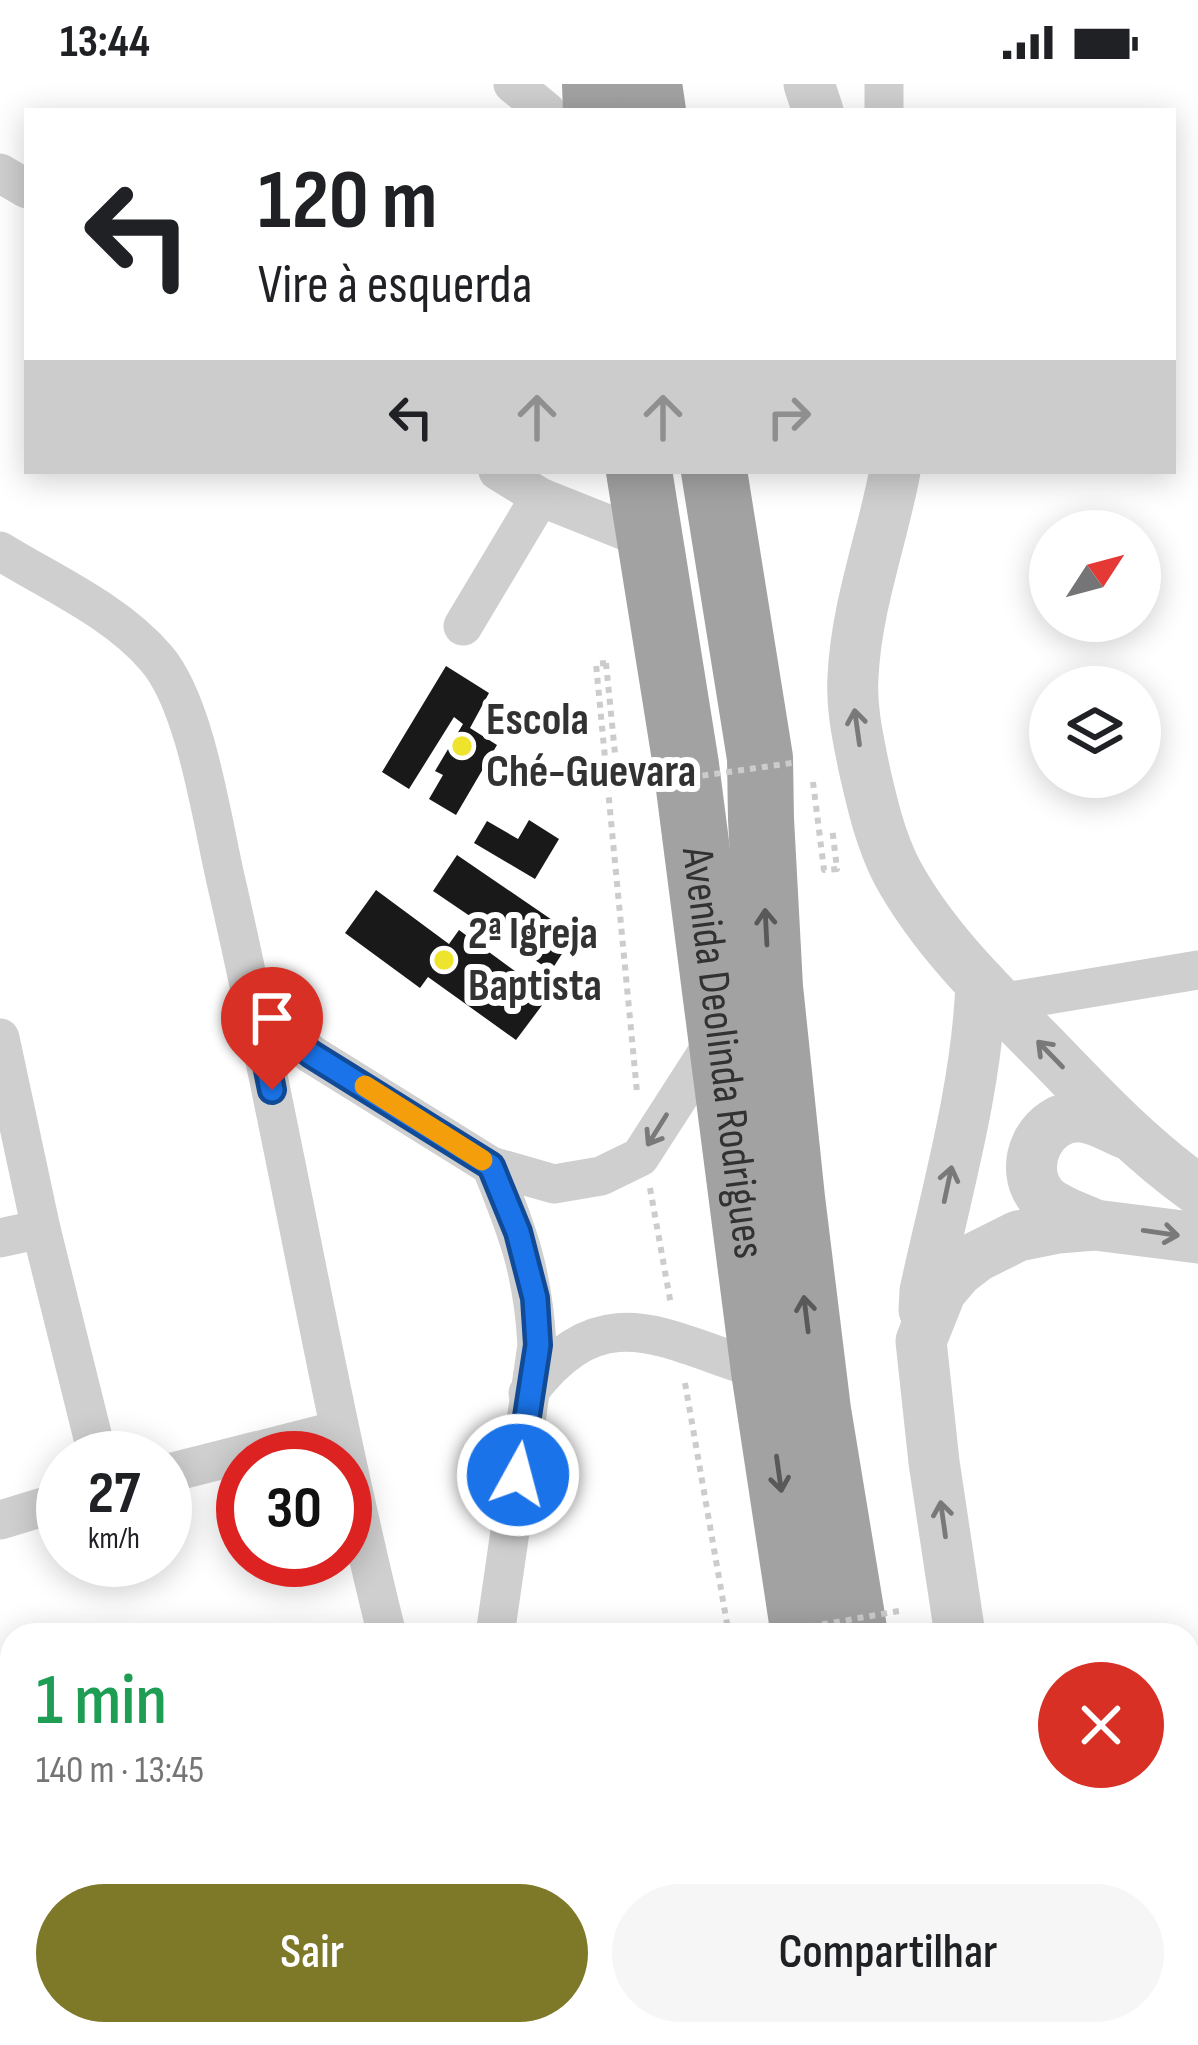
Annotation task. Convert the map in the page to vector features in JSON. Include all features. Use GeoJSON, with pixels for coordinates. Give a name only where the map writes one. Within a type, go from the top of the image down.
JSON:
{"type":"FeatureCollection","features":[{"type":"Feature","properties":{"kind":"highway","name":"Avenida Deolinda Rodrigues"},"geometry":{"type":"LineString","coordinates":[[639,474],[686,765],[764,1371],[802,1623]]}},
{"type":"Feature","properties":{"kind":"highway","name":"Avenida Deolinda Rodrigues"},"geometry":{"type":"LineString","coordinates":[[713,474],[760,758],[770,987],[818,1410],[877,1623]]}},
{"type":"Feature","properties":{"kind":"street"},"geometry":{"type":"LineString","coordinates":[[513,84],[542,108]]}},
{"type":"Feature","properties":{"kind":"street"},"geometry":{"type":"LineString","coordinates":[[502,474],[540,496],[650,541]]}},
{"type":"Feature","properties":{"kind":"street"},"geometry":{"type":"LineString","coordinates":[[895,474],[858,632],[853,680],[856,729],[877,824],[896,869],[920,910],[990,993],[1128,1134],[1198,1190]]}},
{"type":"Feature","properties":{"kind":"street"},"geometry":{"type":"LineString","coordinates":[[464,626],[540,496]]}},
{"type":"Feature","properties":{"kind":"street"},"geometry":{"type":"LineString","coordinates":[[0,551],[116,621],[158,660],[187,712],[255,1005],[339,1430],[383,1623]]}},
{"type":"Feature","properties":{"kind":"street"},"geometry":{"type":"LineString","coordinates":[[990,993],[1198,970]]}},
{"type":"Feature","properties":{"kind":"street"},"geometry":{"type":"LineString","coordinates":[[957,1623],[922,1341],[926,1291],[979,1019],[990,993]]}},
{"type":"Feature","properties":{"kind":"street"},"geometry":{"type":"LineString","coordinates":[[255,1005],[311,1054],[491,1166],[554,1184],[601,1176],[640,1157],[721,1031]]}},
{"type":"Feature","properties":{"kind":"street"},"geometry":{"type":"LineString","coordinates":[[0,1038],[91,1431]]}},
{"type":"Feature","properties":{"kind":"street"},"geometry":{"type":"LineString","coordinates":[[1095,1225],[1044,1198],[1032,1175],[1032,1155],[1045,1132],[1082,1117],[1128,1134]]}},
{"type":"Feature","properties":{"kind":"street"},"geometry":{"type":"LineString","coordinates":[[491,1166],[518,1232],[535,1298],[538,1345],[497,1623]]}},
{"type":"Feature","properties":{"kind":"street"},"geometry":{"type":"LineString","coordinates":[[922,1341],[941,1291],[958,1270],[1018,1236],[1095,1225],[1198,1238]]}},
{"type":"Feature","properties":{"kind":"street"},"geometry":{"type":"LineString","coordinates":[[0,1238],[41,1229]]}},
{"type":"Feature","properties":{"kind":"street"},"geometry":{"type":"LineString","coordinates":[[529,1394],[560,1356],[587,1340],[626,1332],[677,1342],[764,1371]]}},
{"type":"Feature","properties":{"kind":"street"},"geometry":{"type":"LineString","coordinates":[[192,1467],[339,1430]]}},
{"type":"Feature","properties":{"kind":"street"},"geometry":{"type":"LineString","coordinates":[[0,1520],[36,1509]]}},
{"type":"Feature","properties":{"kind":"path"},"geometry":{"type":"LineString","coordinates":[[727,1623],[643,1152],[596,664],[606,663],[618,784],[792,763]]}},
{"type":"Feature","properties":{"kind":"path"},"geometry":{"type":"LineString","coordinates":[[813,783],[824,869]]}},
{"type":"Feature","properties":{"kind":"path"},"geometry":{"type":"LineString","coordinates":[[877,1623],[914,1608]]}},
{"type":"Feature","properties":{"kind":"building"},"geometry":{"type":"Polygon","coordinates":[[[446,666],[489,693],[470,728],[497,745],[456,815],[429,799],[443,775],[435,771],[463,724],[454,717],[409,789],[382,772],[446,666]]]}},
{"type":"Feature","properties":{"kind":"building"},"geometry":{"type":"Polygon","coordinates":[[[529,820],[559,839],[535,879],[474,843],[487,821],[518,839],[529,820]]]}},
{"type":"Feature","properties":{"kind":"building"},"geometry":{"type":"Polygon","coordinates":[[[457,855],[574,935],[551,971],[433,891],[457,855]]]}},
{"type":"Feature","properties":{"kind":"building"},"geometry":{"type":"Polygon","coordinates":[[[376,890],[449,944],[459,930],[549,996],[516,1040],[428,977],[420,988],[345,933],[376,890]]]}},
{"type":"Feature","properties":{"kind":"slow traffic"},"geometry":{"type":"LineString","coordinates":[[365,1086],[482,1160]]}},
{"type":"Feature","properties":{"kind":"place","name":"Escola Ché-Guevara"},"geometry":{"type":"Point","coordinates":[462,746]}},
{"type":"Feature","properties":{"kind":"place","name":"2ª Igreja Baptista"},"geometry":{"type":"Point","coordinates":[444,960]}},
{"type":"Feature","properties":{"kind":"route"},"geometry":{"type":"LineString","coordinates":[[272,1090],[255,1005],[311,1054],[491,1166],[518,1232],[535,1298],[538,1345],[518,1475]]}}]}
